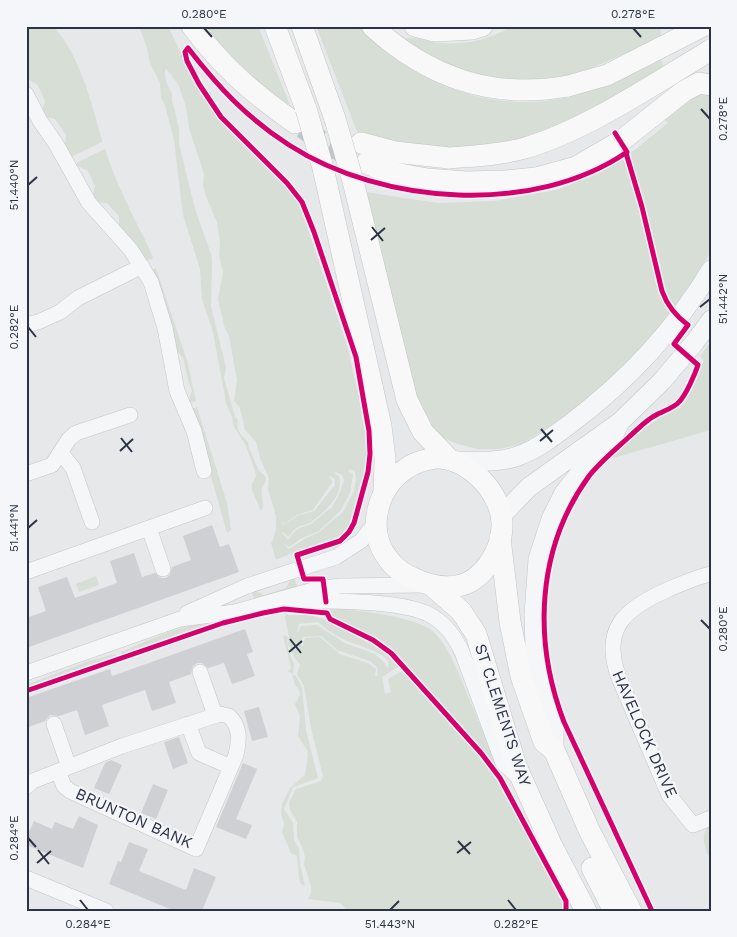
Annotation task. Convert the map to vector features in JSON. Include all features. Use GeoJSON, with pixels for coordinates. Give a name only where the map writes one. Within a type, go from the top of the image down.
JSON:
{"type":"FeatureCollection","features":[{"type":"Feature","properties":{"kind":"main road"},"geometry":{"type":"LineString","coordinates":[[192,26],[230,72],[268,104],[297,115]]}},
{"type":"Feature","properties":{"kind":"main road"},"geometry":{"type":"LineString","coordinates":[[275,26],[297,115],[323,168],[381,426],[385,459],[384,492],[376,522],[378,539],[389,561],[405,574],[430,585],[463,585],[474,579],[488,565],[500,538],[502,516],[486,486],[471,470],[453,460],[430,441],[421,429],[405,393],[336,119],[302,26]]}},
{"type":"Feature","properties":{"kind":"main road"},"geometry":{"type":"LineString","coordinates":[[372,26],[398,49],[417,61],[457,79],[507,90],[545,90],[596,78],[621,68],[690,27]]}},
{"type":"Feature","properties":{"kind":"main road"},"geometry":{"type":"LineString","coordinates":[[415,26],[434,31],[472,29],[482,26]]}},
{"type":"Feature","properties":{"kind":"main road"},"geometry":{"type":"LineString","coordinates":[[707,79],[684,91],[620,142],[576,168],[536,178],[466,182],[427,178],[384,171],[364,153],[395,152],[449,158],[523,149],[593,119],[711,50]]}},
{"type":"Feature","properties":{"kind":"main road"},"geometry":{"type":"LineString","coordinates":[[384,492],[398,475],[413,464],[435,458],[453,460]]}},
{"type":"Feature","properties":{"kind":"main road","name":"ST CLEMENTS WAY"},"geometry":{"type":"LineString","coordinates":[[500,538],[510,622],[527,697],[544,742],[554,750],[589,830],[631,911]]}},
{"type":"Feature","properties":{"kind":"main road","name":"ST CLEMENTS WAY"},"geometry":{"type":"LineString","coordinates":[[430,585],[461,611],[476,634],[516,766],[551,844],[586,911]]}},
{"type":"Feature","properties":{"kind":"main road","name":"ST CLEMENTS WAY"},"geometry":{"type":"LineString","coordinates":[[589,830],[592,867],[614,911]]}},
{"type":"Feature","properties":{"kind":"street"},"geometry":{"type":"LineString","coordinates":[[26,94],[89,203],[132,250],[151,282],[164,322],[176,385],[194,431],[204,471]]}},
{"type":"Feature","properties":{"kind":"street"},"geometry":{"type":"LineString","coordinates":[[26,324],[38,322],[60,312],[78,298],[142,266]]}},
{"type":"Feature","properties":{"kind":"street"},"geometry":{"type":"LineString","coordinates":[[453,460],[494,461],[516,456],[535,448],[577,419],[627,376],[656,346],[711,270]]}},
{"type":"Feature","properties":{"kind":"street"},"geometry":{"type":"LineString","coordinates":[[502,516],[530,487],[620,422],[668,375],[711,320]]}},
{"type":"Feature","properties":{"kind":"street"},"geometry":{"type":"LineString","coordinates":[[26,474],[52,465],[76,433],[130,415]]}},
{"type":"Feature","properties":{"kind":"street"},"geometry":{"type":"LineString","coordinates":[[554,750],[554,728],[541,686],[535,648],[534,616],[538,559],[551,520],[564,493],[588,463],[610,442],[620,422]]}},
{"type":"Feature","properties":{"kind":"street"},"geometry":{"type":"LineString","coordinates":[[61,453],[73,468],[92,522]]}},
{"type":"Feature","properties":{"kind":"street"},"geometry":{"type":"LineString","coordinates":[[26,572],[206,508]]}},
{"type":"Feature","properties":{"kind":"street"},"geometry":{"type":"LineString","coordinates":[[180,619],[189,611],[247,586],[336,557],[361,541],[371,531],[376,522]]}},
{"type":"Feature","properties":{"kind":"street"},"geometry":{"type":"LineString","coordinates":[[149,528],[163,569]]}},
{"type":"Feature","properties":{"kind":"street","name":"HAVELOCK DRIVE"},"geometry":{"type":"LineString","coordinates":[[711,574],[696,578],[635,606],[622,618],[614,635],[612,649],[614,664],[619,678],[671,798],[693,825],[711,818]]}},
{"type":"Feature","properties":{"kind":"street"},"geometry":{"type":"LineString","coordinates":[[26,673],[180,619],[235,612],[313,590],[340,586],[430,585]]}},
{"type":"Feature","properties":{"kind":"street"},"geometry":{"type":"LineString","coordinates":[[279,600],[398,606],[423,612],[436,618],[449,630],[462,652],[503,763],[524,783]]}},
{"type":"Feature","properties":{"kind":"street"},"geometry":{"type":"LineString","coordinates":[[200,672],[215,715]]}},
{"type":"Feature","properties":{"kind":"street","name":"BRUNTON BANK"},"geometry":{"type":"LineString","coordinates":[[26,788],[31,782],[122,746],[215,715],[227,715],[234,721],[237,728],[238,743],[231,767],[196,849],[70,791],[64,786],[63,770]]}},
{"type":"Feature","properties":{"kind":"street"},"geometry":{"type":"LineString","coordinates":[[54,724],[63,770]]}},
{"type":"Feature","properties":{"kind":"street"},"geometry":{"type":"LineString","coordinates":[[188,724],[199,752],[231,767]]}},
{"type":"Feature","properties":{"kind":"street"},"geometry":{"type":"LineString","coordinates":[[26,878],[106,911]]}},
{"type":"Feature","properties":{"kind":"street"},"geometry":{"type":"LineString","coordinates":[[574,888],[578,911]]}},
{"type":"Feature","properties":{"kind":"shaded area"},"geometry":{"type":"Polygon","coordinates":[[[32,26],[53,26],[63,38],[84,80],[94,111],[102,142],[71,157],[65,146],[66,135],[55,119],[46,117],[42,111],[45,101],[38,85],[26,78],[26,29],[32,26]]]}},
{"type":"Feature","properties":{"kind":"shaded area"},"geometry":{"type":"Polygon","coordinates":[[[139,26],[168,26],[191,75],[216,115],[280,179],[294,196],[301,209],[347,345],[359,397],[368,452],[368,458],[350,521],[347,528],[338,537],[276,560],[271,543],[276,528],[276,516],[268,489],[269,479],[260,458],[256,442],[245,430],[240,408],[234,401],[237,380],[229,336],[225,329],[218,299],[223,273],[219,255],[220,243],[217,222],[206,197],[203,185],[204,174],[189,128],[186,107],[179,86],[166,68],[166,82],[172,94],[179,130],[179,144],[196,212],[211,254],[211,306],[226,368],[224,378],[235,417],[238,420],[238,430],[248,442],[259,471],[266,477],[262,489],[263,506],[261,511],[252,490],[252,484],[256,476],[253,465],[246,446],[233,425],[226,403],[213,332],[202,299],[200,269],[183,215],[174,140],[165,105],[161,98],[160,83],[150,63],[139,26]],[[350,469],[348,471],[353,474],[350,493],[341,510],[319,531],[302,538],[289,547],[283,543],[289,549],[319,532],[343,512],[354,491],[356,479],[355,472],[350,469]],[[334,473],[339,476],[340,483],[339,490],[332,502],[316,518],[296,528],[288,537],[283,532],[288,540],[297,529],[311,524],[332,507],[344,480],[342,475],[334,473]],[[328,475],[332,481],[331,484],[313,510],[297,515],[284,524],[281,520],[283,525],[299,515],[314,511],[335,485],[335,479],[328,475]]]}},
{"type":"Feature","properties":{"kind":"shaded area"},"geometry":{"type":"Polygon","coordinates":[[[201,26],[258,26],[290,105],[251,81],[201,26]]]}},
{"type":"Feature","properties":{"kind":"shaded area"},"geometry":{"type":"Polygon","coordinates":[[[316,26],[358,26],[402,64],[427,78],[454,90],[511,102],[569,97],[605,86],[661,60],[664,67],[568,122],[505,144],[418,151],[358,134],[316,26]]]}},
{"type":"Feature","properties":{"kind":"shaded area"},"geometry":{"type":"Polygon","coordinates":[[[513,26],[660,26],[661,36],[656,40],[578,74],[537,80],[487,78],[433,59],[403,40],[415,38],[437,43],[469,42],[487,38],[513,26]]]}},
{"type":"Feature","properties":{"kind":"shaded area"},"geometry":{"type":"Polygon","coordinates":[[[700,94],[711,95],[711,251],[695,278],[663,322],[631,359],[596,392],[567,416],[521,444],[499,449],[477,449],[455,443],[436,434],[413,388],[365,192],[438,203],[494,201],[556,190],[598,173],[636,149],[668,123],[661,116],[684,98],[700,94]]]}},
{"type":"Feature","properties":{"kind":"shaded area"},"geometry":{"type":"Polygon","coordinates":[[[105,149],[119,186],[153,258],[147,261],[119,226],[119,216],[107,203],[96,202],[92,197],[95,186],[88,171],[76,165],[78,162],[105,149]]]}},
{"type":"Feature","properties":{"kind":"shaded area"},"geometry":{"type":"Polygon","coordinates":[[[156,268],[188,364],[196,401],[189,403],[192,391],[183,357],[176,351],[159,286],[152,270],[156,268]]]}},
{"type":"Feature","properties":{"kind":"shaded area"},"geometry":{"type":"Polygon","coordinates":[[[711,341],[711,430],[606,460],[647,426],[679,406],[704,361],[700,356],[711,341]]]}},
{"type":"Feature","properties":{"kind":"shaded area"},"geometry":{"type":"Polygon","coordinates":[[[197,407],[227,503],[231,530],[227,533],[192,409],[197,407]]]}},
{"type":"Feature","properties":{"kind":"shaded area"},"geometry":{"type":"Polygon","coordinates":[[[96,576],[99,585],[79,592],[76,584],[96,576]]]}},
{"type":"Feature","properties":{"kind":"shaded area"},"geometry":{"type":"Polygon","coordinates":[[[294,578],[298,588],[255,601],[252,593],[256,591],[264,595],[286,588],[291,579],[294,578]]]}},
{"type":"Feature","properties":{"kind":"shaded area"},"geometry":{"type":"Polygon","coordinates":[[[330,608],[367,612],[412,621],[423,625],[435,633],[445,646],[455,665],[499,770],[391,648],[331,615],[330,608]]]}},
{"type":"Feature","properties":{"kind":"shaded area"},"geometry":{"type":"Polygon","coordinates":[[[286,613],[288,615],[310,615],[323,619],[373,645],[384,652],[397,665],[398,667],[382,677],[385,694],[391,692],[388,679],[402,671],[476,753],[500,783],[565,903],[563,911],[348,911],[340,903],[308,899],[311,893],[311,886],[304,864],[305,857],[302,846],[297,837],[297,822],[290,810],[289,802],[296,789],[321,781],[323,776],[311,728],[304,686],[297,674],[300,664],[288,644],[289,637],[286,613]],[[318,622],[299,624],[297,633],[301,626],[317,625],[345,643],[375,654],[385,663],[387,668],[389,667],[388,660],[383,656],[341,638],[318,622]],[[321,636],[303,637],[301,646],[303,646],[305,638],[320,637],[340,654],[368,663],[376,669],[375,676],[378,676],[377,667],[370,661],[337,650],[321,636]]]}},
{"type":"Feature","properties":{"kind":"shaded area"},"geometry":{"type":"Polygon","coordinates":[[[215,622],[122,655],[121,652],[166,633],[190,625],[215,622]]]}},
{"type":"Feature","properties":{"kind":"shaded area"},"geometry":{"type":"Polygon","coordinates":[[[283,635],[288,637],[288,648],[294,664],[293,675],[296,676],[302,687],[306,730],[318,778],[293,787],[284,809],[293,823],[294,840],[299,849],[305,886],[301,884],[299,879],[297,856],[291,853],[282,832],[284,824],[281,814],[282,804],[290,788],[305,775],[308,755],[298,736],[300,716],[295,704],[300,694],[292,673],[288,672],[291,668],[283,635]]]}},
{"type":"Feature","properties":{"kind":"shaded area"},"geometry":{"type":"Polygon","coordinates":[[[115,654],[116,656],[26,687],[26,685],[89,661],[115,654]]]}},
{"type":"Feature","properties":{"kind":"shaded area"},"geometry":{"type":"Polygon","coordinates":[[[711,823],[711,849],[708,856],[704,835],[711,823]]]}},
{"type":"Feature","properties":{"kind":"building"},"geometry":{"type":"Polygon","coordinates":[[[212,525],[220,547],[229,544],[239,572],[26,648],[26,618],[46,611],[38,587],[67,577],[75,598],[117,583],[110,561],[134,553],[142,577],[155,573],[161,578],[166,578],[170,575],[172,567],[191,560],[183,536],[212,525]]]}},
{"type":"Feature","properties":{"kind":"building"},"geometry":{"type":"Polygon","coordinates":[[[245,629],[253,652],[247,654],[255,676],[232,684],[224,663],[208,668],[202,663],[197,663],[193,666],[191,674],[169,682],[176,703],[152,711],[145,690],[102,705],[109,726],[85,735],[77,710],[59,716],[50,715],[45,721],[26,728],[26,698],[110,669],[112,676],[245,629]]]}},
{"type":"Feature","properties":{"kind":"building"},"geometry":{"type":"Polygon","coordinates":[[[259,707],[268,737],[252,741],[244,711],[259,707]]]}},
{"type":"Feature","properties":{"kind":"building"},"geometry":{"type":"Polygon","coordinates":[[[179,737],[188,763],[173,769],[164,742],[179,737]]]}},
{"type":"Feature","properties":{"kind":"building"},"geometry":{"type":"Polygon","coordinates":[[[111,760],[122,765],[109,794],[94,788],[105,763],[111,760]]]}},
{"type":"Feature","properties":{"kind":"building"},"geometry":{"type":"Polygon","coordinates":[[[243,763],[257,769],[236,819],[252,825],[246,839],[216,827],[243,763]]]}},
{"type":"Feature","properties":{"kind":"building"},"geometry":{"type":"Polygon","coordinates":[[[153,784],[168,790],[156,819],[141,813],[153,784]]]}},
{"type":"Feature","properties":{"kind":"building"},"geometry":{"type":"Polygon","coordinates":[[[79,816],[98,825],[83,868],[26,845],[26,839],[34,821],[52,829],[55,822],[73,829],[79,816]]]}},
{"type":"Feature","properties":{"kind":"building"},"geometry":{"type":"Polygon","coordinates":[[[129,842],[148,849],[139,871],[186,890],[194,868],[216,877],[202,911],[175,911],[109,884],[118,861],[121,862],[129,842]]]}},
{"type":"Feature","properties":{"kind":"tunnel"},"geometry":{"type":"LineString","coordinates":[[303,128],[324,143],[359,160]]}},
{"type":"Feature","properties":{"kind":"cycle path"},"geometry":{"type":"LineString","coordinates":[[326,602],[323,579],[304,579],[297,555],[340,541],[349,532],[354,523],[368,472],[370,454],[369,431],[356,357],[302,202],[287,183],[221,117],[199,84],[187,61],[185,52],[188,48],[246,113],[289,145],[326,165],[368,180],[412,190],[458,195],[504,194],[548,186],[590,173],[627,152],[615,133]]}},
{"type":"Feature","properties":{"kind":"cycle path"},"geometry":{"type":"LineString","coordinates":[[626,153],[642,207],[662,291],[673,310],[688,325],[674,344],[698,365],[682,399],[674,406],[645,422],[603,461],[589,476],[571,504],[558,534],[550,565],[545,596],[544,628],[547,660],[564,722],[652,911]]}},
{"type":"Feature","properties":{"kind":"cycle path"},"geometry":{"type":"LineString","coordinates":[[26,691],[223,623],[284,609],[327,613],[330,619],[373,640],[391,653],[481,753],[500,778],[566,901],[566,911]]}}]}
